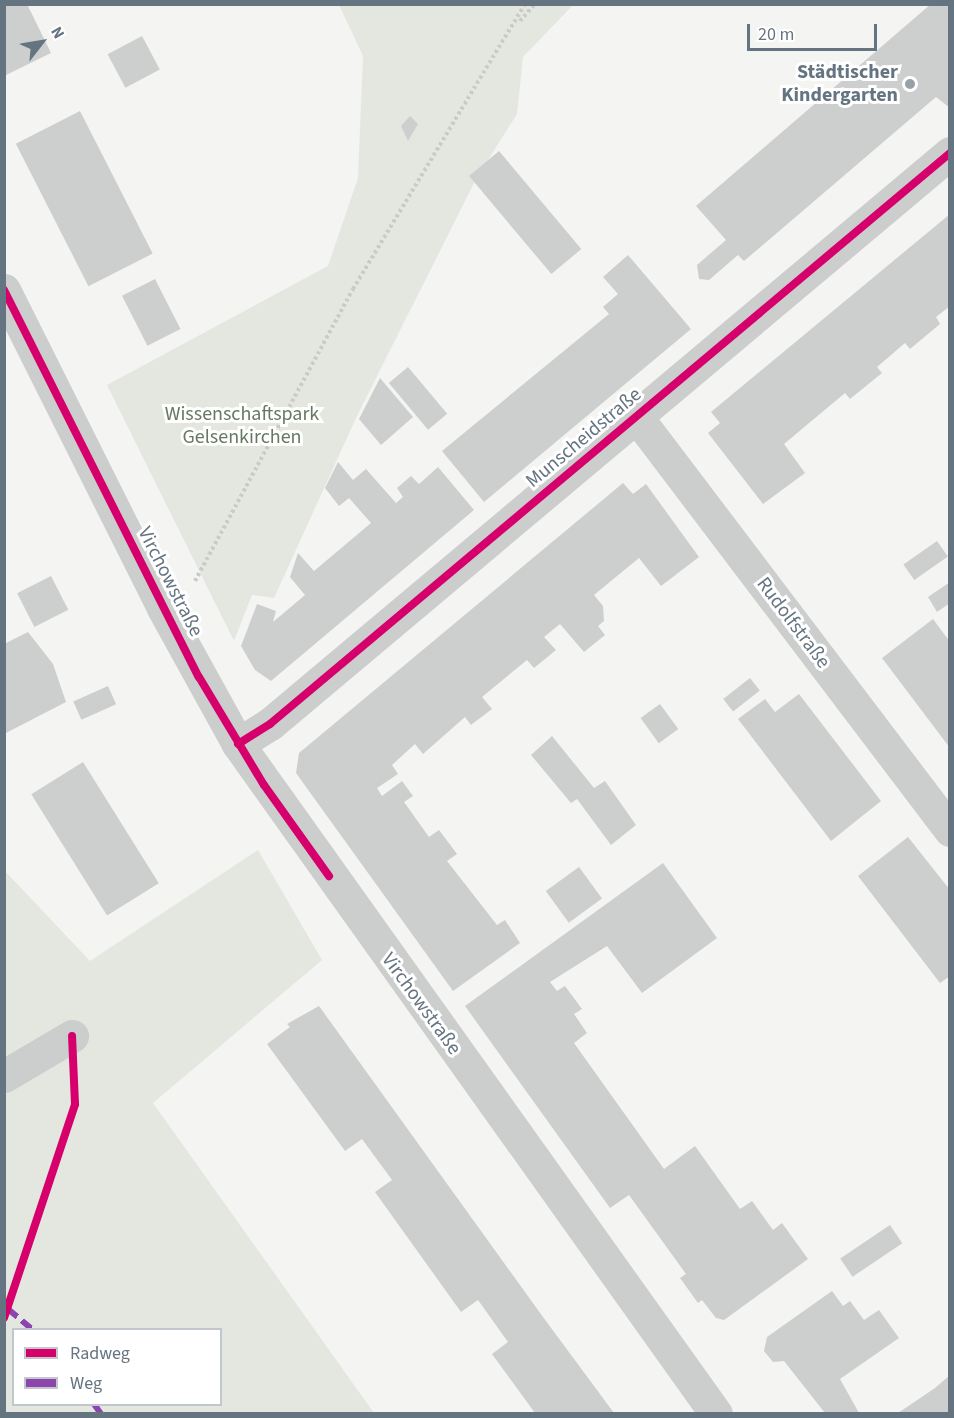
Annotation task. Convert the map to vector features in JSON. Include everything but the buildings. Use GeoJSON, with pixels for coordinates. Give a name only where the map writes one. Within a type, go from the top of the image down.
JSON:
{"type":"FeatureCollection","features":[{"type":"Feature","properties":{"kind":"street","name":"Munscheidstraße"},"geometry":{"type":"LineString","coordinates":[[238,744],[270,724],[950,153]]}},
{"type":"Feature","properties":{"kind":"street","name":"Virchowstraße"},"geometry":{"type":"LineString","coordinates":[[4,290],[163,608],[238,744],[716,1413]]}},
{"type":"Feature","properties":{"kind":"street","name":"Rudolfstraße"},"geometry":{"type":"LineString","coordinates":[[636,416],[950,830]]}},
{"type":"Feature","properties":{"kind":"street"},"geometry":{"type":"LineString","coordinates":[[4,1076],[72,1036]]}},
{"type":"Feature","properties":{"kind":"path"},"geometry":{"type":"LineString","coordinates":[[518,24],[525,4]]}},
{"type":"Feature","properties":{"kind":"path"},"geometry":{"type":"LineString","coordinates":[[163,608],[195,581],[359,279],[437,145],[518,24],[535,4]]}},
{"type":"Feature","properties":{"kind":"green space","name":"Wissenschaftspark Gelsenkirchen"},"geometry":{"type":"Polygon","coordinates":[[[339,5],[573,5],[523,57],[517,114],[476,179],[356,418],[274,598],[252,595],[234,641],[107,385],[328,266],[358,178],[363,56],[339,5]]]}},
{"type":"Feature","properties":{"kind":"green space"},"geometry":{"type":"Polygon","coordinates":[[[258,850],[322,960],[153,1103],[374,1413],[5,1413],[5,871],[90,961],[258,850]]]}},
{"type":"Feature","properties":{"kind":"marked path"},"geometry":{"type":"LineString","coordinates":[[8,1309],[31,1328]]}},
{"type":"Feature","properties":{"kind":"marked path"},"geometry":{"type":"LineString","coordinates":[[95,1406],[101,1414]]}},
{"type":"Feature","properties":{"kind":"cycle path"},"geometry":{"type":"LineString","coordinates":[[238,744],[270,724],[950,153]]}},
{"type":"Feature","properties":{"kind":"cycle path"},"geometry":{"type":"LineString","coordinates":[[4,290],[199,677],[264,785],[329,876]]}},
{"type":"Feature","properties":{"kind":"cycle path"},"geometry":{"type":"LineString","coordinates":[[4,1318],[75,1104],[72,1036]]}},
{"type":"Feature","properties":{"kind":"place","name":"Städtischer Kindergarten"},"geometry":{"type":"Point","coordinates":[910,84]}}]}
